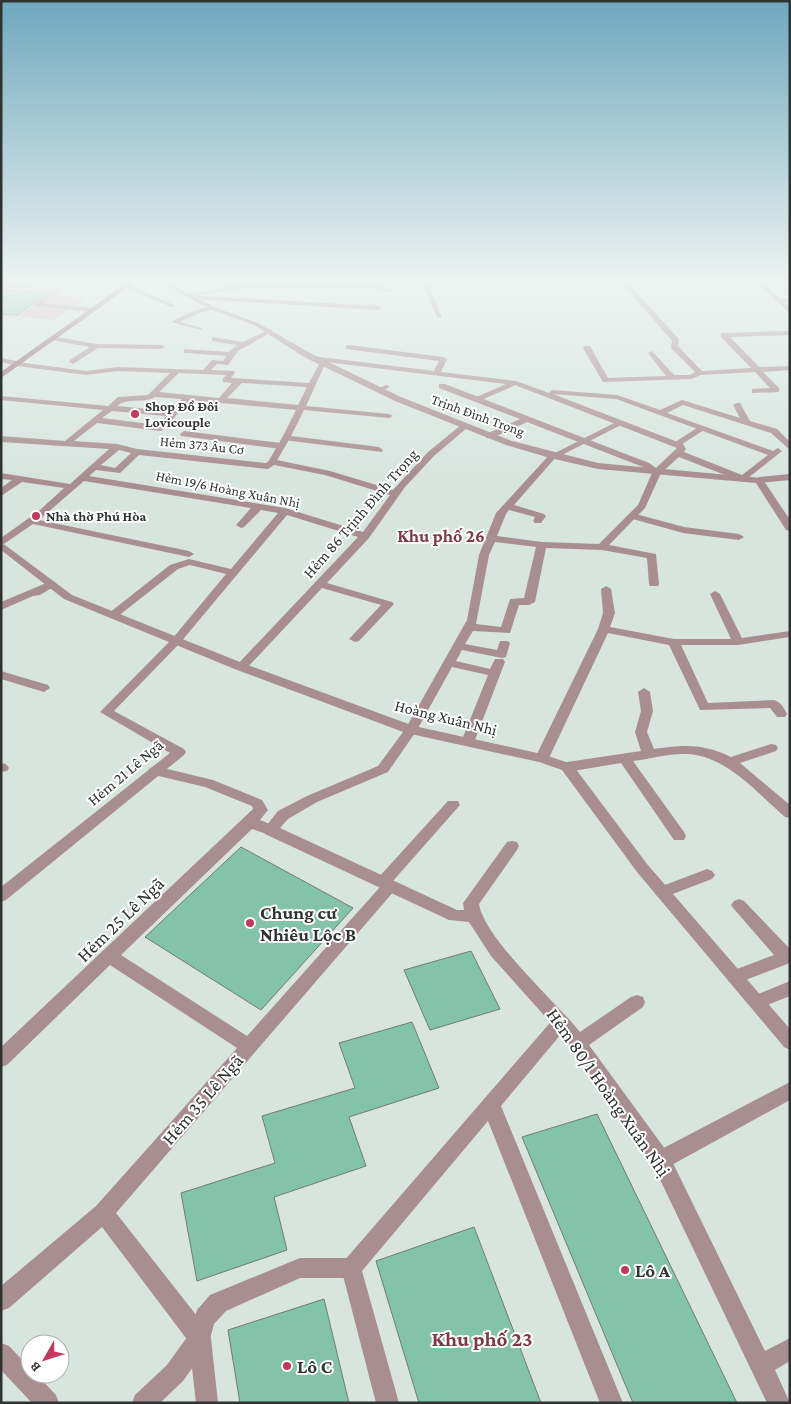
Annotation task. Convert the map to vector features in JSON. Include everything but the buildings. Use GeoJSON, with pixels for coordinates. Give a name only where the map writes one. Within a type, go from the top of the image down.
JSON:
{"type":"FeatureCollection","features":[{"type":"Feature","properties":{"kind":"main road"},"geometry":{"type":"LineString","coordinates":[[1,376],[45,345]]}},
{"type":"Feature","properties":{"kind":"street"},"geometry":{"type":"LineString","coordinates":[[88,345],[161,347]]}},
{"type":"Feature","properties":{"kind":"street"},"geometry":{"type":"LineString","coordinates":[[206,371],[215,362],[225,362],[235,349],[242,345]]}},
{"type":"Feature","properties":{"kind":"street","name":"Trịnh Đình Trọng"},"geometry":{"type":"LineString","coordinates":[[290,345],[312,358],[383,388],[464,427],[553,456],[598,466],[657,472],[760,480],[790,477]]}},
{"type":"Feature","properties":{"kind":"street"},"geometry":{"type":"LineString","coordinates":[[675,345],[674,346],[700,373]]}},
{"type":"Feature","properties":{"kind":"street"},"geometry":{"type":"LineString","coordinates":[[733,345],[776,390],[755,391]]}},
{"type":"Feature","properties":{"kind":"street"},"geometry":{"type":"LineString","coordinates":[[73,362],[96,346]]}},
{"type":"Feature","properties":{"kind":"street"},"geometry":{"type":"LineString","coordinates":[[349,347],[443,359],[437,372]]}},
{"type":"Feature","properties":{"kind":"street"},"geometry":{"type":"LineString","coordinates":[[587,348],[606,380],[691,376],[700,373],[790,368]]}},
{"type":"Feature","properties":{"kind":"street"},"geometry":{"type":"LineString","coordinates":[[187,351],[232,354]]}},
{"type":"Feature","properties":{"kind":"street"},"geometry":{"type":"LineString","coordinates":[[387,366],[395,353]]}},
{"type":"Feature","properties":{"kind":"street"},"geometry":{"type":"LineString","coordinates":[[652,353],[671,377]]}},
{"type":"Feature","properties":{"kind":"street"},"geometry":{"type":"LineString","coordinates":[[312,358],[516,383],[621,423],[743,478],[773,454],[789,446],[774,431],[682,402],[660,413]]}},
{"type":"Feature","properties":{"kind":"street"},"geometry":{"type":"LineString","coordinates":[[1,360],[86,373],[118,369],[206,371],[231,373],[226,380],[312,385]]}},
{"type":"Feature","properties":{"kind":"street"},"geometry":{"type":"LineString","coordinates":[[272,462],[324,363]]}},
{"type":"Feature","properties":{"kind":"street"},"geometry":{"type":"LineString","coordinates":[[66,444],[121,399],[150,397],[177,371]]}},
{"type":"Feature","properties":{"kind":"street"},"geometry":{"type":"LineString","coordinates":[[221,400],[238,381]]}},
{"type":"Feature","properties":{"kind":"street"},"geometry":{"type":"LineString","coordinates":[[476,399],[516,383]]}},
{"type":"Feature","properties":{"kind":"street"},"geometry":{"type":"LineString","coordinates":[[442,386],[646,465],[657,472]]}},
{"type":"Feature","properties":{"kind":"street"},"geometry":{"type":"LineString","coordinates":[[539,391],[617,397],[773,454]]}},
{"type":"Feature","properties":{"kind":"street"},"geometry":{"type":"LineString","coordinates":[[153,394],[390,416]]}},
{"type":"Feature","properties":{"kind":"street"},"geometry":{"type":"LineString","coordinates":[[95,420],[160,428],[188,397]]}},
{"type":"Feature","properties":{"kind":"street"},"geometry":{"type":"LineString","coordinates":[[1,398],[172,414]]}},
{"type":"Feature","properties":{"kind":"street"},"geometry":{"type":"LineString","coordinates":[[737,405],[747,423]]}},
{"type":"Feature","properties":{"kind":"street"},"geometry":{"type":"LineString","coordinates":[[489,436],[527,419]]}},
{"type":"Feature","properties":{"kind":"street"},"geometry":{"type":"LineString","coordinates":[[270,830],[283,815],[312,799],[383,769],[411,730],[470,627],[473,620],[484,555],[501,513],[553,456],[621,423]]}},
{"type":"Feature","properties":{"kind":"street","name":"Hẻm 86 Trịnh Đình Trọng"},"geometry":{"type":"LineString","coordinates":[[241,667],[365,536],[395,494],[431,454],[464,427]]}},
{"type":"Feature","properties":{"kind":"street"},"geometry":{"type":"LineString","coordinates":[[602,547],[642,506],[657,472],[677,448],[703,428]]}},
{"type":"Feature","properties":{"kind":"street"},"geometry":{"type":"LineString","coordinates":[[184,434],[379,450]]}},
{"type":"Feature","properties":{"kind":"street","name":"Hẻm 373 Âu Cơ"},"geometry":{"type":"LineString","coordinates":[[1,439],[117,448],[268,466],[272,462],[328,473],[395,494]]}},
{"type":"Feature","properties":{"kind":"street"},"geometry":{"type":"LineString","coordinates":[[1,544],[73,488],[117,448]]}},
{"type":"Feature","properties":{"kind":"street"},"geometry":{"type":"LineString","coordinates":[[96,468],[117,470],[138,452]]}},
{"type":"Feature","properties":{"kind":"street"},"geometry":{"type":"LineString","coordinates":[[1,476],[73,488]]}},
{"type":"Feature","properties":{"kind":"street","name":"Hẻm 19/6 Hoàng Xuân Nhị"},"geometry":{"type":"LineString","coordinates":[[84,478],[285,511],[365,536]]}},
{"type":"Feature","properties":{"kind":"street"},"geometry":{"type":"LineString","coordinates":[[1,493],[20,479]]}},
{"type":"Feature","properties":{"kind":"street"},"geometry":{"type":"LineString","coordinates":[[760,480],[790,528]]}},
{"type":"Feature","properties":{"kind":"street"},"geometry":{"type":"LineString","coordinates":[[241,525],[259,506]]}},
{"type":"Feature","properties":{"kind":"street"},"geometry":{"type":"LineString","coordinates":[[507,506],[541,516],[538,521]]}},
{"type":"Feature","properties":{"kind":"street"},"geometry":{"type":"LineString","coordinates":[[176,641],[285,511]]}},
{"type":"Feature","properties":{"kind":"street"},"geometry":{"type":"LineString","coordinates":[[632,516],[683,530],[739,537]]}},
{"type":"Feature","properties":{"kind":"street"},"geometry":{"type":"LineString","coordinates":[[32,521],[189,554]]}},
{"type":"Feature","properties":{"kind":"street"},"geometry":{"type":"LineString","coordinates":[[491,538],[542,544],[602,547],[652,556],[654,584]]}},
{"type":"Feature","properties":{"kind":"street","name":"Hoàng Xuân Nhị"},"geometry":{"type":"LineString","coordinates":[[1,544],[68,597],[241,667],[411,730],[542,758],[567,767]]}},
{"type":"Feature","properties":{"kind":"street"},"geometry":{"type":"LineString","coordinates":[[470,627],[506,631],[514,601],[529,602],[542,544]]}},
{"type":"Feature","properties":{"kind":"street"},"geometry":{"type":"LineString","coordinates":[[113,615],[174,567],[189,562],[234,573]]}},
{"type":"Feature","properties":{"kind":"street"},"geometry":{"type":"LineString","coordinates":[[1,607],[17,597],[31,592],[36,593],[51,584]]}},
{"type":"Feature","properties":{"kind":"street"},"geometry":{"type":"LineString","coordinates":[[319,584],[388,604],[355,639]]}},
{"type":"Feature","properties":{"kind":"street"},"geometry":{"type":"LineString","coordinates":[[542,758],[604,629],[609,613],[606,589]]}},
{"type":"Feature","properties":{"kind":"street"},"geometry":{"type":"LineString","coordinates":[[715,594],[738,642]]}},
{"type":"Feature","properties":{"kind":"street"},"geometry":{"type":"LineString","coordinates":[[604,629],[674,642],[738,642],[790,634]]}},
{"type":"Feature","properties":{"kind":"street","name":"Hẻm 21 Lê Ngã"},"geometry":{"type":"LineString","coordinates":[[1,896],[179,752],[106,712],[176,641]]}},
{"type":"Feature","properties":{"kind":"street"},"geometry":{"type":"LineString","coordinates":[[674,642],[704,707],[774,704],[781,714]]}},
{"type":"Feature","properties":{"kind":"street"},"geometry":{"type":"LineString","coordinates":[[459,646],[502,654],[504,643]]}},
{"type":"Feature","properties":{"kind":"street"},"geometry":{"type":"LineString","coordinates":[[449,663],[497,667],[468,742]]}},
{"type":"Feature","properties":{"kind":"street"},"geometry":{"type":"LineString","coordinates":[[1,675],[44,688]]}},
{"type":"Feature","properties":{"kind":"street"},"geometry":{"type":"LineString","coordinates":[[644,692],[647,711],[641,732],[649,755]]}},
{"type":"Feature","properties":{"kind":"street"},"geometry":{"type":"LineString","coordinates":[[730,762],[770,748]]}},
{"type":"Feature","properties":{"kind":"street"},"geometry":{"type":"LineString","coordinates":[[790,813],[730,762],[711,753],[685,749],[567,767],[662,892],[790,1042]]}},
{"type":"Feature","properties":{"kind":"street"},"geometry":{"type":"LineString","coordinates":[[624,758],[678,836]]}},
{"type":"Feature","properties":{"kind":"street"},"geometry":{"type":"LineString","coordinates":[[155,771],[208,783],[257,802],[261,810],[250,822],[455,916],[473,916],[471,903],[512,846]]}},
{"type":"Feature","properties":{"kind":"street","name":"Hẻm 35 Lê Ngã"},"geometry":{"type":"LineString","coordinates":[[1,1300],[103,1213],[248,1046],[269,1025],[453,806]]}},
{"type":"Feature","properties":{"kind":"street","name":"Hẻm 25 Lê Ngã"},"geometry":{"type":"LineString","coordinates":[[1,1059],[250,822]]}},
{"type":"Feature","properties":{"kind":"street"},"geometry":{"type":"LineString","coordinates":[[662,892],[707,875]]}},
{"type":"Feature","properties":{"kind":"street"},"geometry":{"type":"LineString","coordinates":[[735,977],[788,957],[739,904]]}},
{"type":"Feature","properties":{"kind":"street","name":"Hẻm 80/1 Hoàng Xuân Nhị"},"geometry":{"type":"LineString","coordinates":[[473,916],[497,951],[578,1043],[661,1160],[760,1366],[780,1403]]}},
{"type":"Feature","properties":{"kind":"street"},"geometry":{"type":"LineString","coordinates":[[110,957],[248,1046]]}},
{"type":"Feature","properties":{"kind":"street"},"geometry":{"type":"LineString","coordinates":[[757,1002],[790,988]]}},
{"type":"Feature","properties":{"kind":"street"},"geometry":{"type":"LineString","coordinates":[[578,1043],[637,1002]]}},
{"type":"Feature","properties":{"kind":"street"},"geometry":{"type":"LineString","coordinates":[[208,1403],[200,1338],[205,1318],[218,1303],[300,1268],[351,1268],[561,1022]]}},
{"type":"Feature","properties":{"kind":"street"},"geometry":{"type":"LineString","coordinates":[[661,1160],[790,1090]]}},
{"type":"Feature","properties":{"kind":"street"},"geometry":{"type":"LineString","coordinates":[[491,1104],[612,1403]]}},
{"type":"Feature","properties":{"kind":"street"},"geometry":{"type":"LineString","coordinates":[[103,1213],[200,1338]]}},
{"type":"Feature","properties":{"kind":"street"},"geometry":{"type":"LineString","coordinates":[[351,1268],[388,1403]]}},
{"type":"Feature","properties":{"kind":"street"},"geometry":{"type":"LineString","coordinates":[[143,1403],[175,1373],[200,1338]]}},
{"type":"Feature","properties":{"kind":"street"},"geometry":{"type":"LineString","coordinates":[[760,1366],[790,1349]]}},
{"type":"Feature","properties":{"kind":"street"},"geometry":{"type":"LineString","coordinates":[[1,1354],[48,1403]]}},
{"type":"Feature","properties":{"kind":"place","name":"Shop Đồ Đôi Lovicouple"},"geometry":{"type":"Point","coordinates":[135,414]}},
{"type":"Feature","properties":{"kind":"place","name":"Nhà thờ Phú Hòa"},"geometry":{"type":"Point","coordinates":[36,516]}},
{"type":"Feature","properties":{"kind":"place","name":"Chung cư Nhiêu Lộc B"},"geometry":{"type":"Point","coordinates":[250,923]}},
{"type":"Feature","properties":{"kind":"place","name":"Lô A"},"geometry":{"type":"Point","coordinates":[625,1270]}},
{"type":"Feature","properties":{"kind":"place","name":"Lô C"},"geometry":{"type":"Point","coordinates":[287,1366]}},
{"type":"Feature","properties":{"kind":"district","name":"Khu phố 26"},"geometry":{"type":"Point","coordinates":[441,536]}},
{"type":"Feature","properties":{"kind":"district","name":"Khu phố 23"},"geometry":{"type":"Point","coordinates":[482,1339]}}]}
